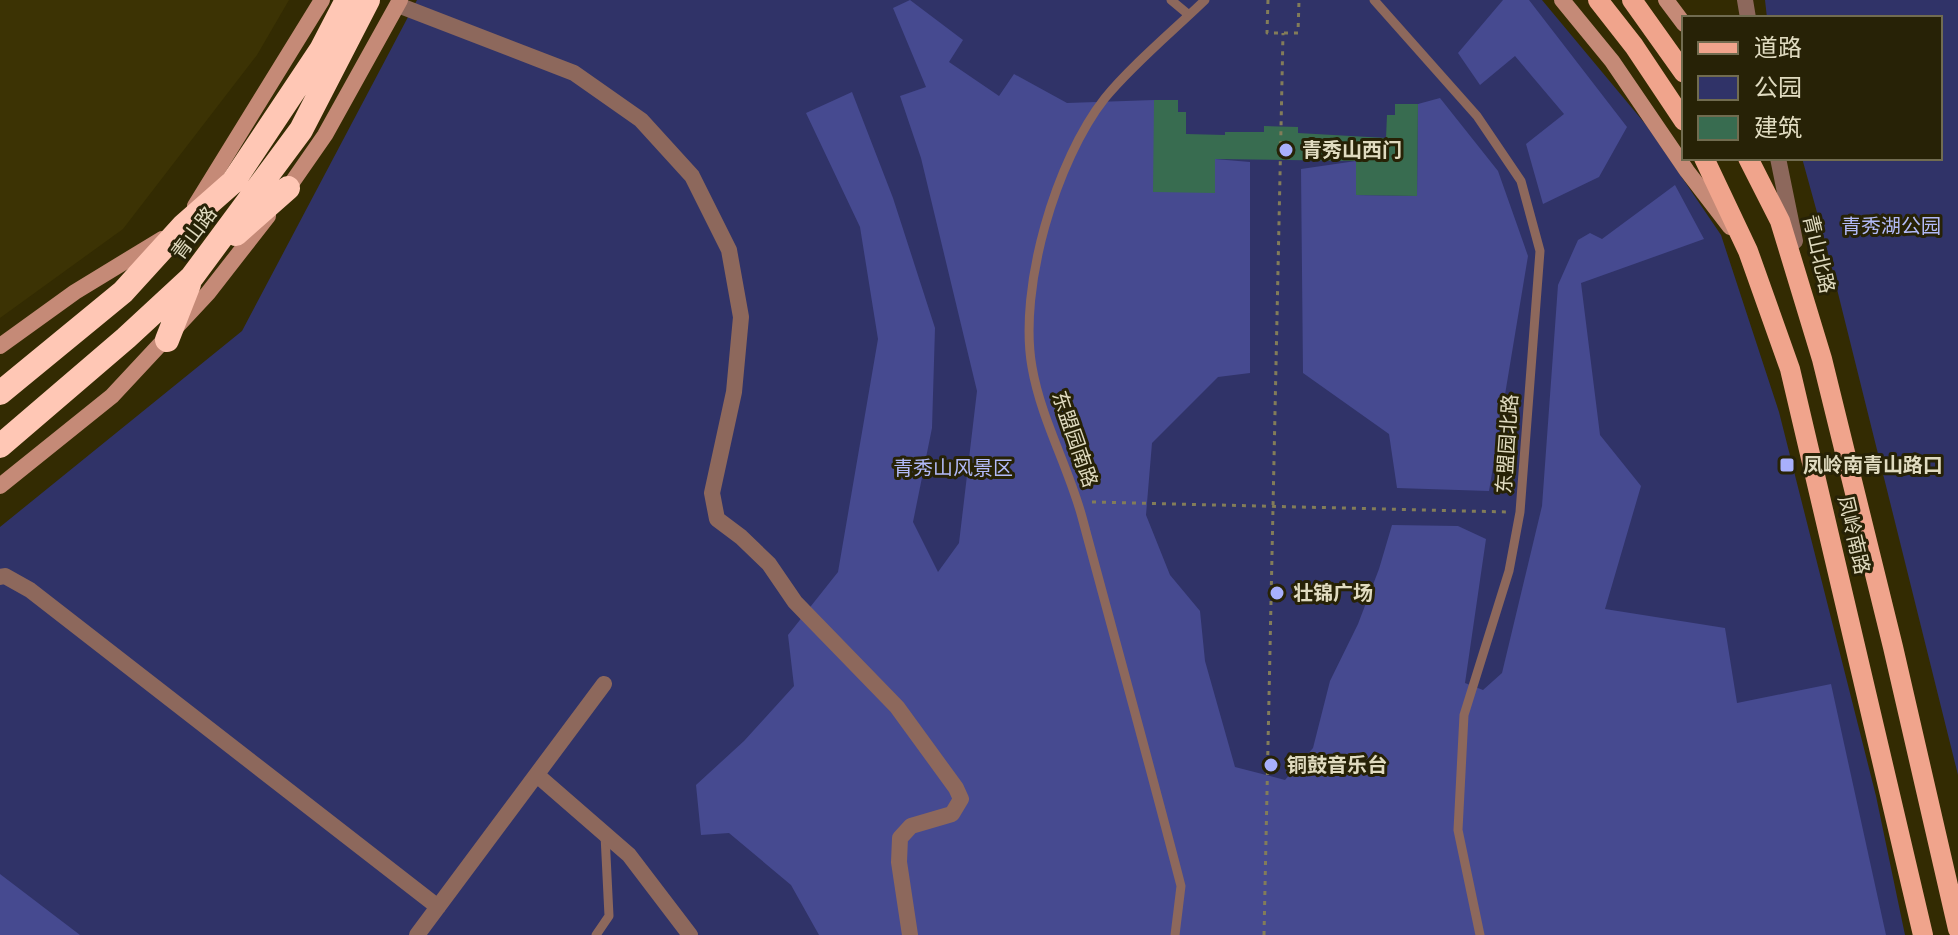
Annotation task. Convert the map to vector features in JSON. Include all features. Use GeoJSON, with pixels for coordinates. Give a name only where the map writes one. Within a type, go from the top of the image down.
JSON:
{"type":"FeatureCollection","features":[{"type":"Feature","properties":{"kind":"highway","name":"青山路"},"geometry":{"type":"LineString","coordinates":[[0,393],[123,292],[183,226],[233,182],[313,62],[347,0]]}},
{"type":"Feature","properties":{"kind":"highway","name":"青山路"},"geometry":{"type":"LineString","coordinates":[[0,446],[192,277],[301,130],[368,0]]}},
{"type":"Feature","properties":{"kind":"highway"},"geometry":{"type":"LineString","coordinates":[[167,340],[192,277],[288,188]]}},
{"type":"Feature","properties":{"kind":"main road"},"geometry":{"type":"LineString","coordinates":[[1598,0],[1634,46],[1682,118]]}},
{"type":"Feature","properties":{"kind":"main road"},"geometry":{"type":"LineString","coordinates":[[1632,0],[1682,70]]}},
{"type":"Feature","properties":{"kind":"main road"},"geometry":{"type":"LineString","coordinates":[[1649,0],[1682,44]]}},
{"type":"Feature","properties":{"kind":"main road","name":"凤岭南路"},"geometry":{"type":"LineString","coordinates":[[1705,160],[1748,251],[1790,369],[1923,935]]}},
{"type":"Feature","properties":{"kind":"main road","name":"凤岭南路"},"geometry":{"type":"LineString","coordinates":[[1736,160],[1767,224],[1822,359]]}},
{"type":"Feature","properties":{"kind":"main road","name":"凤岭南路"},"geometry":{"type":"LineString","coordinates":[[1749,160],[1780,221],[1822,359],[1890,632],[1958,929]]}},
{"type":"Feature","properties":{"kind":"street"},"geometry":{"type":"LineString","coordinates":[[0,346],[75,292],[183,226],[322,0]]}},
{"type":"Feature","properties":{"kind":"street"},"geometry":{"type":"LineString","coordinates":[[1562,0],[1612,61],[1687,171],[1748,251]]}},
{"type":"Feature","properties":{"kind":"street"},"geometry":{"type":"LineString","coordinates":[[1666,0],[1682,21]]}},
{"type":"Feature","properties":{"kind":"street"},"geometry":{"type":"LineString","coordinates":[[0,486],[112,396],[208,293],[325,135],[399,2],[574,73],[641,120],[692,176],[729,250],[741,317],[734,392],[712,493],[717,519],[769,564],[795,602],[897,707],[961,799],[952,814],[911,826],[900,838],[899,862],[910,935]]}},
{"type":"Feature","properties":{"kind":"street"},"geometry":{"type":"LineString","coordinates":[[1760,160],[1791,225]]}},
{"type":"Feature","properties":{"kind":"street","name":"青山北路"},"geometry":{"type":"LineString","coordinates":[[1778,160],[1822,359]]}},
{"type":"Feature","properties":{"kind":"street"},"geometry":{"type":"LineString","coordinates":[[0,577],[5,576],[30,590],[438,907]]}},
{"type":"Feature","properties":{"kind":"street"},"geometry":{"type":"LineString","coordinates":[[417,935],[604,684]]}},
{"type":"Feature","properties":{"kind":"street"},"geometry":{"type":"LineString","coordinates":[[537,775],[629,855],[690,935]]}},
{"type":"Feature","properties":{"kind":"lane"},"geometry":{"type":"LineString","coordinates":[[1171,0],[1189,15]]}},
{"type":"Feature","properties":{"kind":"lane","name":"东盟园南路"},"geometry":{"type":"LineString","coordinates":[[1175,935],[1181,886],[1077,501],[1048,426],[1031,366],[1030,322],[1034,275],[1052,196],[1092,116],[1107,96],[1205,0]]}},
{"type":"Feature","properties":{"kind":"lane","name":"东盟园北路"},"geometry":{"type":"LineString","coordinates":[[1374,0],[1477,116],[1521,181],[1540,251],[1520,512],[1509,571],[1464,715],[1458,830],[1480,935]]}},
{"type":"Feature","properties":{"kind":"lane"},"geometry":{"type":"LineString","coordinates":[[596,935],[609,916],[605,834]]}},
{"type":"Feature","properties":{"kind":"path"},"geometry":{"type":"LineString","coordinates":[[1268,0],[1267,33],[1298,33],[1299,0]]}},
{"type":"Feature","properties":{"kind":"path"},"geometry":{"type":"LineString","coordinates":[[1264,935],[1283,33]]}},
{"type":"Feature","properties":{"kind":"path"},"geometry":{"type":"LineString","coordinates":[[1077,501],[1520,512]]}},
{"type":"Feature","properties":{"kind":"shaded area"},"geometry":{"type":"Polygon","coordinates":[[[0,0],[289,0],[257,55],[123,229],[0,318],[0,0]]]}},
{"type":"Feature","properties":{"kind":"shaded area"},"geometry":{"type":"Polygon","coordinates":[[[910,0],[963,40],[949,62],[999,96],[1014,74],[1067,103],[1154,100],[1154,192],[1215,192],[1215,159],[1250,162],[1250,373],[1218,377],[1152,443],[1146,515],[1170,575],[1200,611],[1205,661],[1235,767],[1285,780],[1313,748],[1330,681],[1358,624],[1392,525],[1458,526],[1486,539],[1465,683],[1483,690],[1502,673],[1542,506],[1558,285],[1578,240],[1590,233],[1602,239],[1675,185],[1704,239],[1581,283],[1600,435],[1641,486],[1605,609],[1725,628],[1737,703],[1831,684],[1886,935],[819,935],[791,885],[729,833],[701,835],[696,785],[744,741],[794,686],[788,635],[838,572],[878,339],[860,227],[806,113],[852,92],[893,198],[935,328],[932,428],[913,522],[938,572],[959,543],[977,391],[921,158],[900,96],[926,87],[893,8],[910,0]]]}},
{"type":"Feature","properties":{"kind":"shaded area"},"geometry":{"type":"Polygon","coordinates":[[[1503,0],[1529,0],[1627,127],[1599,177],[1543,204],[1526,144],[1564,114],[1515,56],[1480,85],[1458,53],[1503,0]]]}},
{"type":"Feature","properties":{"kind":"shaded area"},"geometry":{"type":"Polygon","coordinates":[[[1440,98],[1498,171],[1528,256],[1489,491],[1397,488],[1389,434],[1303,373],[1301,169],[1356,161],[1356,195],[1417,196],[1418,104],[1440,98]]]}},
{"type":"Feature","properties":{"kind":"shaded area"},"geometry":{"type":"Polygon","coordinates":[[[0,874],[80,935],[0,935],[0,874]]]}},
{"type":"Feature","properties":{"kind":"green space","name":"青秀山风景区"},"geometry":{"type":"Polygon","coordinates":[[[417,0],[1542,0],[1647,126],[1721,235],[1779,412],[1876,796],[1905,935],[0,935],[0,527],[242,331],[417,0]]]}},
{"type":"Feature","properties":{"kind":"green space","name":"青秀湖公园"},"geometry":{"type":"Polygon","coordinates":[[[1765,0],[1958,0],[1958,775],[1803,160],[1942,160],[1942,16],[1767,16],[1765,0]]]}},
{"type":"Feature","properties":{"kind":"building","name":"青秀山西门"},"geometry":{"type":"Polygon","coordinates":[[[1154,100],[1178,100],[1178,112],[1186,112],[1186,134],[1264,132],[1264,126],[1298,127],[1298,133],[1386,138],[1387,115],[1395,115],[1395,104],[1418,104],[1417,196],[1356,195],[1356,161],[1215,159],[1215,193],[1153,192],[1154,100]]]}},
{"type":"Feature","properties":{"kind":"place","name":"青秀山西门"},"geometry":{"type":"Point","coordinates":[1286,150]}},
{"type":"Feature","properties":{"kind":"place","name":"凤岭南青山路口"},"geometry":{"type":"Point","coordinates":[1787,465]}},
{"type":"Feature","properties":{"kind":"place","name":"壮锦广场"},"geometry":{"type":"Point","coordinates":[1277,593]}},
{"type":"Feature","properties":{"kind":"place","name":"铜鼓音乐台"},"geometry":{"type":"Point","coordinates":[1271,765]}}]}
